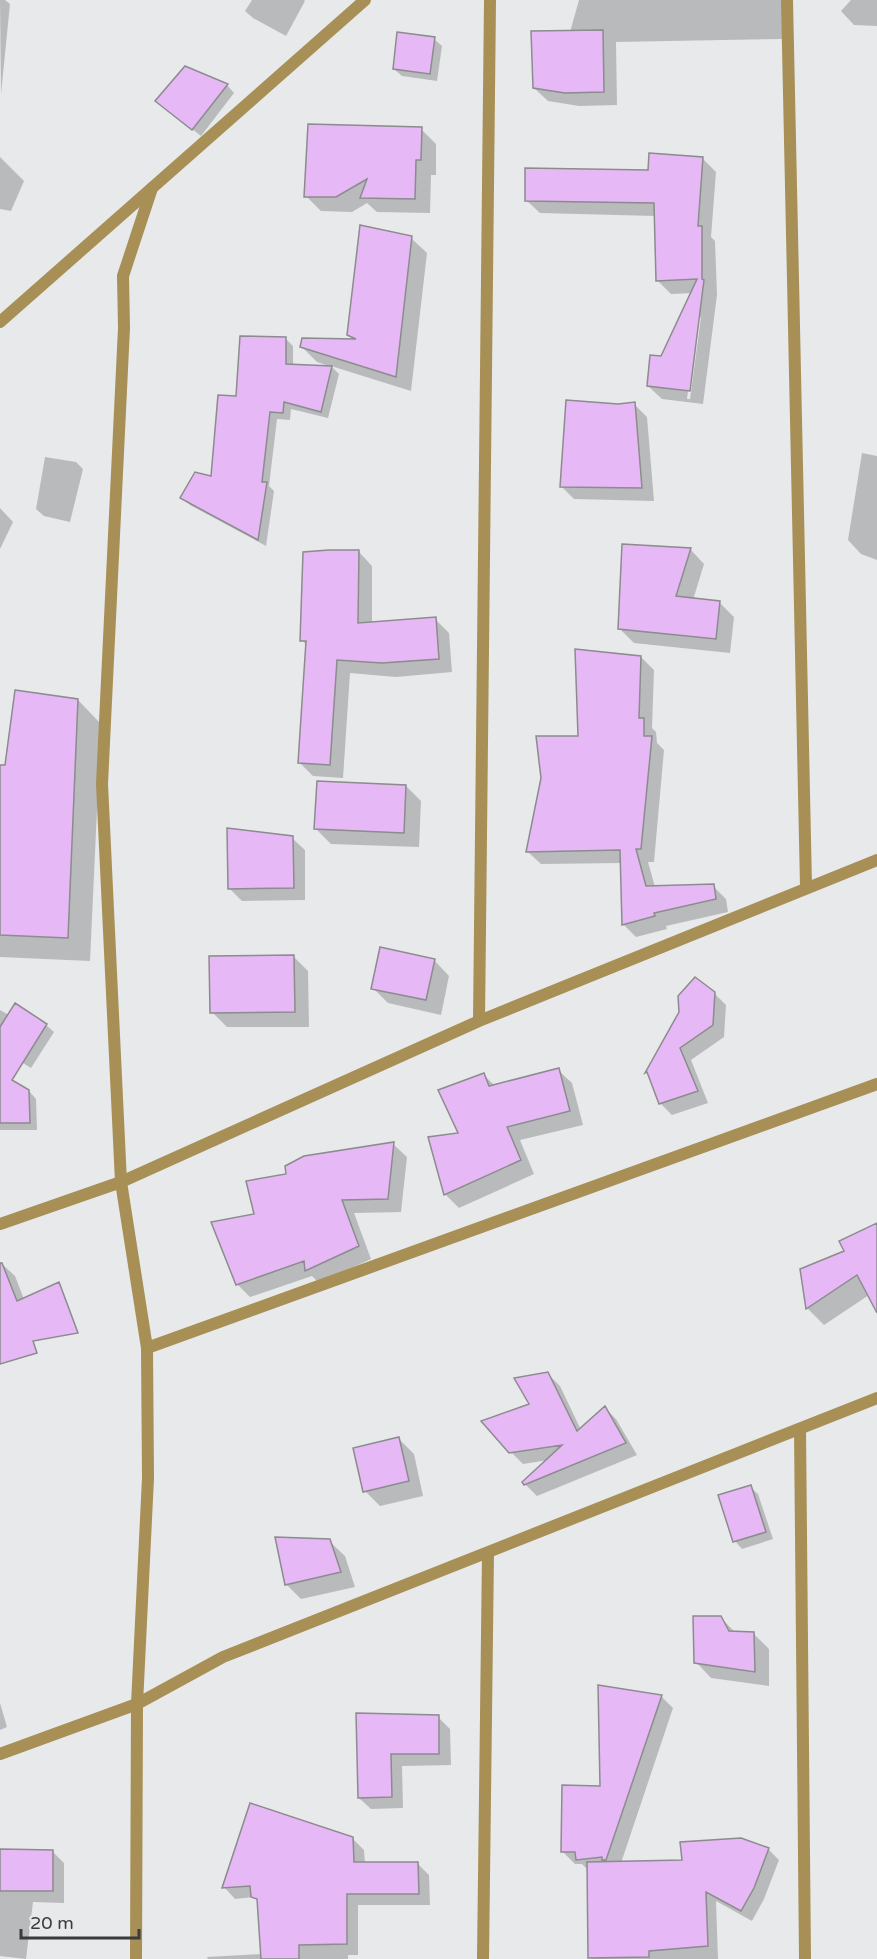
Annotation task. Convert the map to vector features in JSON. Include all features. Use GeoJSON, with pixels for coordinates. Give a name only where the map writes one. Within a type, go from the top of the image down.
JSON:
{"type":"FeatureCollection","features":[{"type":"Feature","properties":{"kind":"street"},"geometry":{"type":"LineString","coordinates":[[0,322],[364,0]]}},
{"type":"Feature","properties":{"kind":"street"},"geometry":{"type":"LineString","coordinates":[[478,1021],[490,0]]}},
{"type":"Feature","properties":{"kind":"street"},"geometry":{"type":"LineString","coordinates":[[787,0],[806,886]]}},
{"type":"Feature","properties":{"kind":"street"},"geometry":{"type":"LineString","coordinates":[[136,1959],[137,1704],[148,1478],[147,1348],[121,1182],[102,784],[124,328],[123,276],[152,188]]}},
{"type":"Feature","properties":{"kind":"street"},"geometry":{"type":"LineString","coordinates":[[0,1224],[121,1182],[478,1021],[806,886],[877,860]]}},
{"type":"Feature","properties":{"kind":"street"},"geometry":{"type":"LineString","coordinates":[[147,1348],[877,1084]]}},
{"type":"Feature","properties":{"kind":"street"},"geometry":{"type":"LineString","coordinates":[[0,1754],[137,1704],[223,1657],[877,1398]]}},
{"type":"Feature","properties":{"kind":"street"},"geometry":{"type":"LineString","coordinates":[[800,1428],[805,1959]]}},
{"type":"Feature","properties":{"kind":"street"},"geometry":{"type":"LineString","coordinates":[[483,1959],[488,1553]]}},
{"type":"Feature","properties":{"kind":"building"},"geometry":{"type":"Polygon","coordinates":[[[603,30],[604,92],[565,93],[533,88],[531,31],[603,30]]]}},
{"type":"Feature","properties":{"kind":"building"},"geometry":{"type":"Polygon","coordinates":[[[397,32],[435,37],[430,74],[393,69],[397,32]]]}},
{"type":"Feature","properties":{"kind":"building"},"geometry":{"type":"Polygon","coordinates":[[[185,66],[228,84],[192,130],[155,101],[185,66]]]}},
{"type":"Feature","properties":{"kind":"building"},"geometry":{"type":"Polygon","coordinates":[[[308,124],[422,127],[421,160],[416,160],[415,199],[360,198],[367,179],[336,197],[304,197],[308,124]]]}},
{"type":"Feature","properties":{"kind":"building"},"geometry":{"type":"Polygon","coordinates":[[[649,153],[703,157],[698,226],[702,226],[702,279],[704,280],[690,391],[647,386],[650,355],[661,356],[697,279],[656,281],[654,203],[525,201],[525,168],[648,170],[649,153]]]}},
{"type":"Feature","properties":{"kind":"building"},"geometry":{"type":"Polygon","coordinates":[[[360,225],[412,236],[396,377],[300,347],[302,338],[356,339],[347,335],[360,225]]]}},
{"type":"Feature","properties":{"kind":"building"},"geometry":{"type":"Polygon","coordinates":[[[240,336],[286,337],[286,364],[332,366],[321,412],[284,402],[283,413],[270,412],[262,482],[267,482],[258,540],[180,498],[195,472],[211,476],[218,395],[236,396],[240,336]]]}},
{"type":"Feature","properties":{"kind":"building"},"geometry":{"type":"Polygon","coordinates":[[[566,400],[618,404],[635,402],[642,488],[560,487],[566,400]]]}},
{"type":"Feature","properties":{"kind":"building"},"geometry":{"type":"Polygon","coordinates":[[[622,544],[691,548],[676,596],[720,601],[716,639],[618,629],[622,544]]]}},
{"type":"Feature","properties":{"kind":"building"},"geometry":{"type":"Polygon","coordinates":[[[359,550],[358,623],[436,617],[439,659],[382,663],[337,660],[330,765],[298,763],[306,641],[300,641],[303,552],[359,550]]]}},
{"type":"Feature","properties":{"kind":"building"},"geometry":{"type":"Polygon","coordinates":[[[575,649],[641,656],[639,718],[644,718],[644,736],[652,736],[641,849],[636,849],[646,886],[714,884],[716,899],[654,913],[655,916],[622,925],[620,850],[526,852],[541,778],[536,736],[578,736],[575,649]]]}},
{"type":"Feature","properties":{"kind":"building"},"geometry":{"type":"Polygon","coordinates":[[[15,690],[78,699],[68,938],[0,935],[0,765],[5,765],[15,690]]]}},
{"type":"Feature","properties":{"kind":"building"},"geometry":{"type":"Polygon","coordinates":[[[317,781],[406,785],[404,833],[314,829],[317,781]]]}},
{"type":"Feature","properties":{"kind":"building"},"geometry":{"type":"Polygon","coordinates":[[[227,828],[293,836],[294,888],[228,889],[227,828]]]}},
{"type":"Feature","properties":{"kind":"building"},"geometry":{"type":"Polygon","coordinates":[[[380,947],[435,959],[426,1000],[371,989],[380,947]]]}},
{"type":"Feature","properties":{"kind":"building"},"geometry":{"type":"Polygon","coordinates":[[[294,955],[295,1012],[210,1013],[209,956],[294,955]]]}},
{"type":"Feature","properties":{"kind":"building"},"geometry":{"type":"Polygon","coordinates":[[[695,977],[715,992],[713,1025],[680,1048],[698,1091],[659,1104],[647,1072],[645,1073],[679,1012],[678,996],[695,977]]]}},
{"type":"Feature","properties":{"kind":"building"},"geometry":{"type":"Polygon","coordinates":[[[15,1003],[47,1024],[12,1080],[29,1090],[30,1123],[0,1123],[0,1027],[15,1003]]]}},
{"type":"Feature","properties":{"kind":"building"},"geometry":{"type":"Polygon","coordinates":[[[559,1068],[570,1111],[507,1127],[521,1160],[444,1195],[428,1137],[458,1133],[438,1090],[484,1073],[489,1086],[559,1068]]]}},
{"type":"Feature","properties":{"kind":"building"},"geometry":{"type":"Polygon","coordinates":[[[394,1142],[388,1199],[342,1200],[359,1246],[305,1271],[304,1261],[236,1285],[211,1222],[254,1214],[246,1181],[286,1174],[285,1166],[304,1156],[394,1142]]]}},
{"type":"Feature","properties":{"kind":"building"},"geometry":{"type":"Polygon","coordinates":[[[877,1223],[877,1313],[857,1275],[806,1309],[800,1269],[844,1251],[839,1241],[877,1223]]]}},
{"type":"Feature","properties":{"kind":"building"},"geometry":{"type":"Polygon","coordinates":[[[0,1263],[2,1263],[17,1301],[59,1282],[78,1333],[33,1341],[37,1353],[0,1364],[0,1263]]]}},
{"type":"Feature","properties":{"kind":"building"},"geometry":{"type":"Polygon","coordinates":[[[548,1372],[577,1431],[605,1406],[626,1443],[524,1485],[522,1482],[562,1445],[509,1453],[481,1421],[529,1404],[514,1378],[548,1372]]]}},
{"type":"Feature","properties":{"kind":"building"},"geometry":{"type":"Polygon","coordinates":[[[399,1437],[409,1481],[363,1492],[353,1448],[399,1437]]]}},
{"type":"Feature","properties":{"kind":"building"},"geometry":{"type":"Polygon","coordinates":[[[751,1485],[766,1532],[733,1542],[718,1495],[751,1485]]]}},
{"type":"Feature","properties":{"kind":"building"},"geometry":{"type":"Polygon","coordinates":[[[275,1537],[330,1539],[341,1572],[285,1585],[275,1537]]]}},
{"type":"Feature","properties":{"kind":"building"},"geometry":{"type":"Polygon","coordinates":[[[693,1616],[721,1616],[729,1631],[754,1632],[755,1672],[694,1663],[693,1616]]]}},
{"type":"Feature","properties":{"kind":"building"},"geometry":{"type":"Polygon","coordinates":[[[598,1685],[662,1695],[606,1860],[602,1860],[602,1857],[576,1860],[575,1852],[561,1852],[562,1785],[600,1786],[598,1685]]]}},
{"type":"Feature","properties":{"kind":"building"},"geometry":{"type":"Polygon","coordinates":[[[356,1713],[439,1715],[439,1754],[391,1754],[392,1797],[358,1798],[356,1713]]]}},
{"type":"Feature","properties":{"kind":"building"},"geometry":{"type":"Polygon","coordinates":[[[250,1803],[353,1837],[354,1862],[418,1862],[419,1894],[347,1894],[347,1944],[299,1945],[299,1959],[261,1959],[257,1899],[251,1897],[250,1886],[222,1888],[250,1803]]]}},
{"type":"Feature","properties":{"kind":"building"},"geometry":{"type":"Polygon","coordinates":[[[741,1838],[769,1848],[754,1888],[741,1911],[706,1892],[708,1946],[649,1951],[649,1957],[588,1958],[587,1862],[682,1860],[680,1842],[741,1838]]]}},
{"type":"Feature","properties":{"kind":"building"},"geometry":{"type":"Polygon","coordinates":[[[0,1849],[53,1850],[53,1891],[0,1891],[0,1849]]]}}]}
